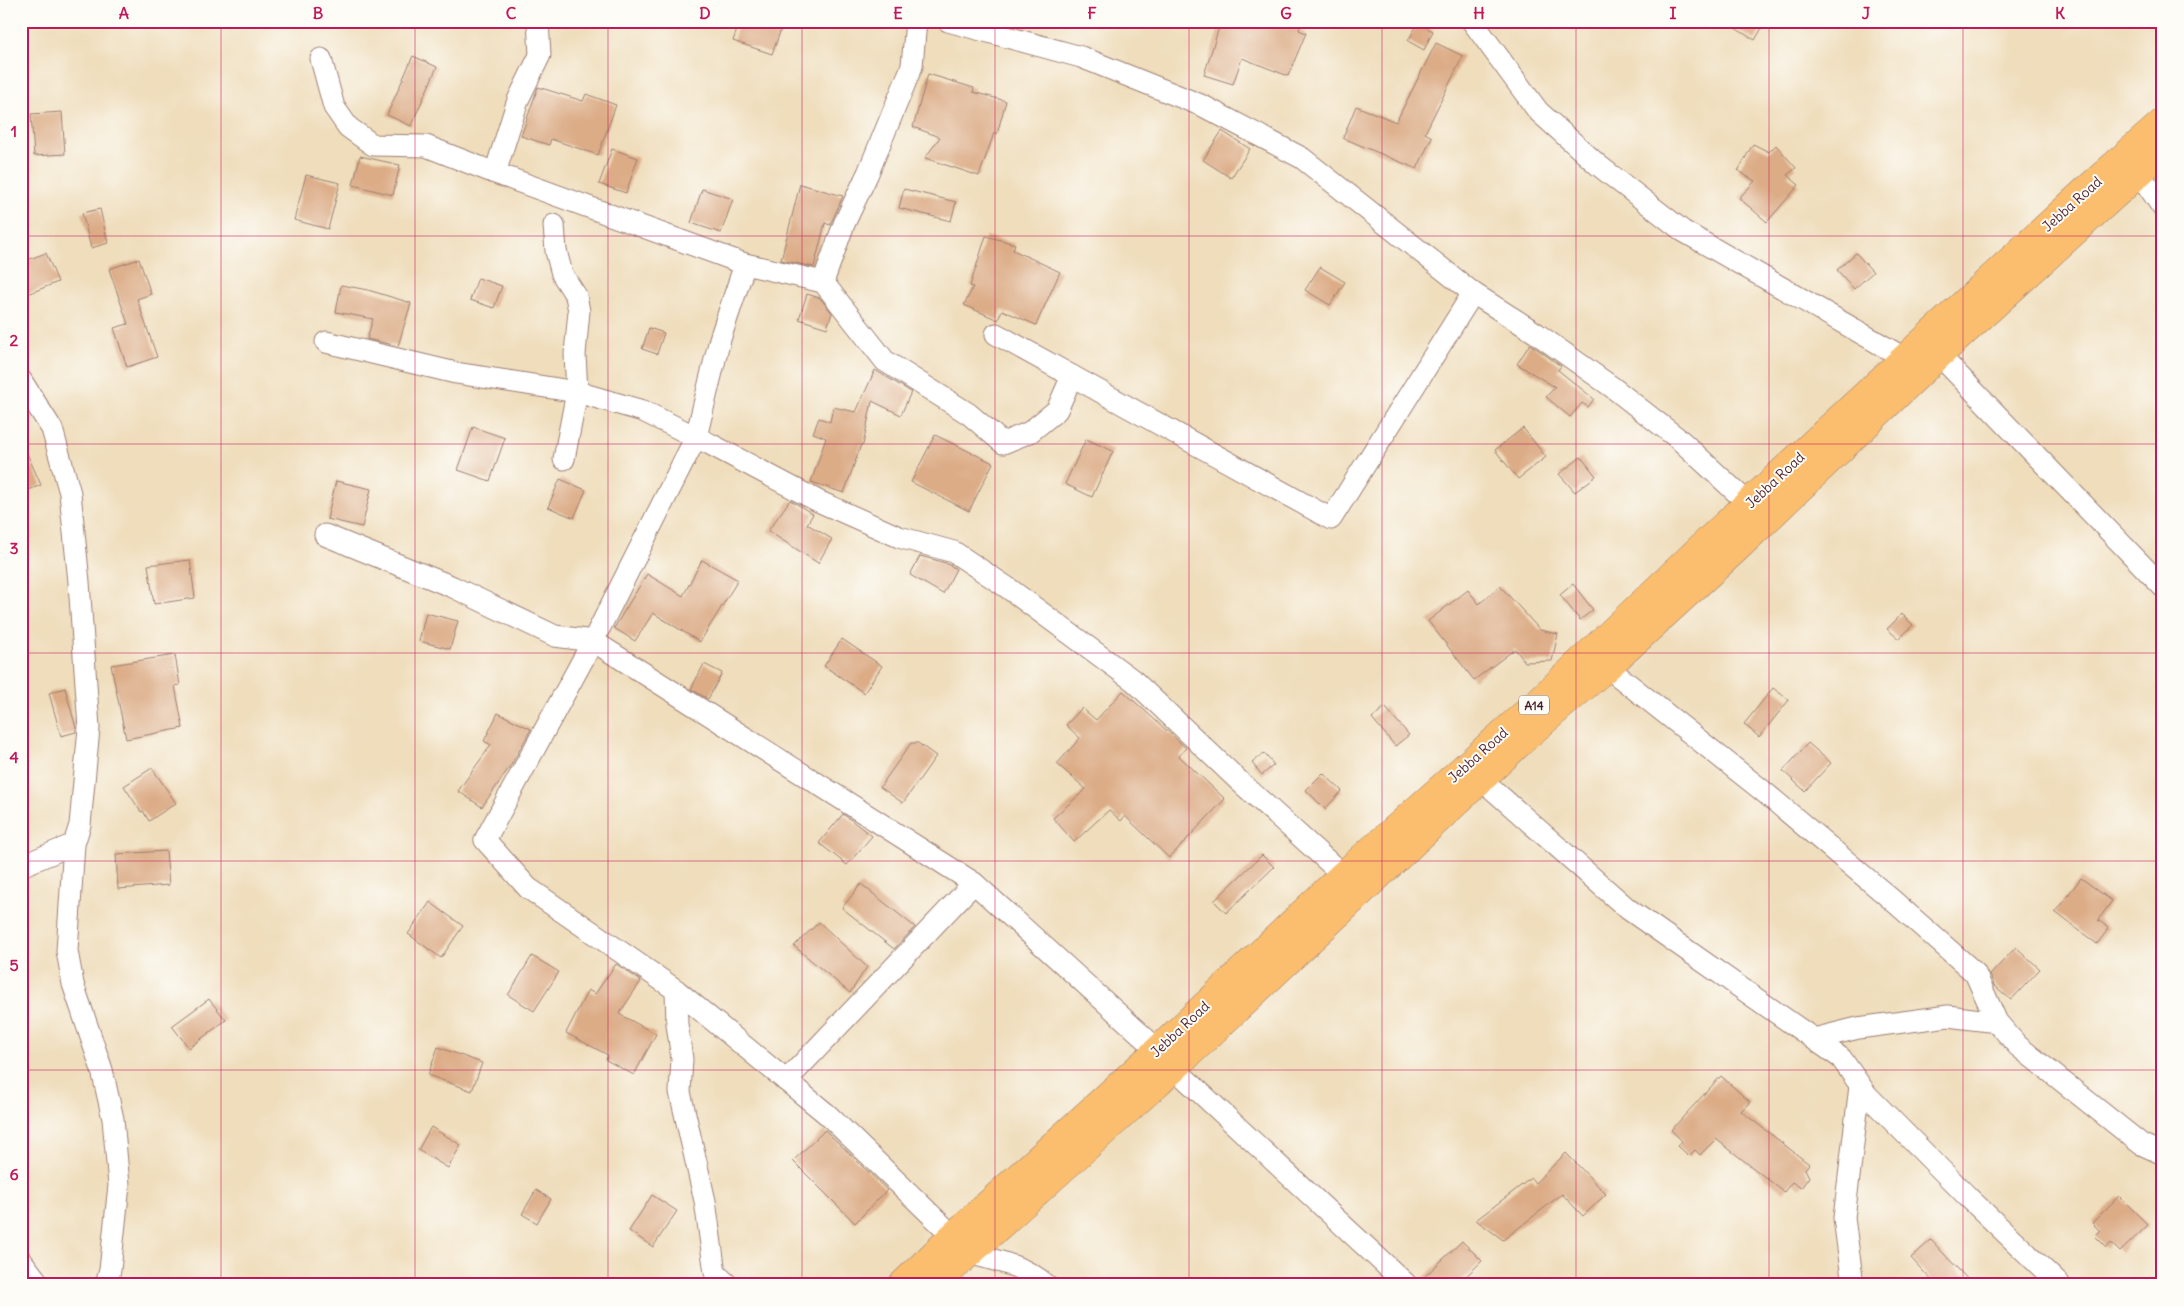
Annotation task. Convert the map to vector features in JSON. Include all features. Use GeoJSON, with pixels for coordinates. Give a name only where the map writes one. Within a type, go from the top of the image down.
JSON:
{"type":"FeatureCollection","features":[{"type":"Feature","properties":{"kind":"highway","name":"Jebba Road"},"geometry":{"type":"LineString","coordinates":[[1166,1059],[1343,875],[1537,703],[2083,193],[2163,122]]}},
{"type":"Feature","properties":{"kind":"highway","name":"Jebba Road"},"geometry":{"type":"LineString","coordinates":[[902,1285],[960,1244],[1482,780],[1530,733],[1607,667],[1764,523],[1939,355],[2163,150]]}},
{"type":"Feature","properties":{"kind":"highway","name":"Jebba Road"},"geometry":{"type":"LineString","coordinates":[[934,1285],[960,1244]]}},
{"type":"Feature","properties":{"kind":"street"},"geometry":{"type":"LineString","coordinates":[[495,173],[518,100],[540,55],[538,21]]}},
{"type":"Feature","properties":{"kind":"street"},"geometry":{"type":"LineString","coordinates":[[823,282],[844,224],[868,173],[912,66],[916,21]]}},
{"type":"Feature","properties":{"kind":"street"},"geometry":{"type":"LineString","coordinates":[[948,21],[1081,57],[1211,110],[1302,158],[1474,293],[1536,333],[1612,387],[1680,440],[1749,504]]}},
{"type":"Feature","properties":{"kind":"street"},"geometry":{"type":"LineString","coordinates":[[1472,21],[1538,111],[1606,171],[1683,231],[1906,358]]}},
{"type":"Feature","properties":{"kind":"street"},"geometry":{"type":"LineString","coordinates":[[321,59],[334,107],[348,127],[373,145],[426,146],[745,264],[823,282],[885,360],[969,414],[1003,443],[1030,432],[1058,410],[1072,376]]}},
{"type":"Feature","properties":{"kind":"street"},"geometry":{"type":"LineString","coordinates":[[2139,173],[2163,208]]}},
{"type":"Feature","properties":{"kind":"street"},"geometry":{"type":"LineString","coordinates":[[554,226],[556,251],[562,274],[576,296],[579,311],[575,354],[577,392],[564,459]]}},
{"type":"Feature","properties":{"kind":"street"},"geometry":{"type":"LineString","coordinates":[[745,264],[720,339],[696,437],[593,641],[485,840],[528,888],[676,990],[828,1115],[960,1244],[1038,1276],[1046,1285]]}},
{"type":"Feature","properties":{"kind":"street"},"geometry":{"type":"LineString","coordinates":[[996,334],[1331,519],[1474,293]]}},
{"type":"Feature","properties":{"kind":"street"},"geometry":{"type":"LineString","coordinates":[[326,342],[456,373],[577,392],[643,411],[818,501],[899,537],[954,552],[1008,588],[1134,681],[1238,780],[1343,875]]}},
{"type":"Feature","properties":{"kind":"street"},"geometry":{"type":"LineString","coordinates":[[1939,355],[2163,587]]}},
{"type":"Feature","properties":{"kind":"street"},"geometry":{"type":"LineString","coordinates":[[21,380],[52,429],[70,493],[79,582],[89,728],[80,824],[74,844],[67,951],[80,1008],[102,1070],[113,1119],[119,1185],[110,1270],[106,1285]]}},
{"type":"Feature","properties":{"kind":"street"},"geometry":{"type":"LineString","coordinates":[[325,535],[454,587],[555,636],[593,641],[974,883],[1166,1059],[1407,1285]]}},
{"type":"Feature","properties":{"kind":"street"},"geometry":{"type":"LineString","coordinates":[[1607,667],[1763,791],[1892,899],[1975,973],[1997,1022],[2018,1046],[2141,1144],[2163,1154]]}},
{"type":"Feature","properties":{"kind":"street"},"geometry":{"type":"LineString","coordinates":[[1482,780],[1628,909],[1841,1058],[1867,1095],[1968,1197],[2060,1285]]}},
{"type":"Feature","properties":{"kind":"street"},"geometry":{"type":"LineString","coordinates":[[21,866],[74,844]]}},
{"type":"Feature","properties":{"kind":"street"},"geometry":{"type":"LineString","coordinates":[[786,1081],[974,883]]}},
{"type":"Feature","properties":{"kind":"street"},"geometry":{"type":"LineString","coordinates":[[676,990],[677,1024],[682,1059],[680,1092],[705,1201],[715,1273],[728,1285]]}},
{"type":"Feature","properties":{"kind":"street"},"geometry":{"type":"LineString","coordinates":[[1814,1038],[1858,1028],[1948,1016],[1997,1022]]}},
{"type":"Feature","properties":{"kind":"street"},"geometry":{"type":"LineString","coordinates":[[1852,1285],[1844,1218],[1860,1086]]}},
{"type":"Feature","properties":{"kind":"street"},"geometry":{"type":"LineString","coordinates":[[21,1260],[40,1285]]}},
{"type":"Feature","properties":{"kind":"building"},"geometry":{"type":"Polygon","coordinates":[[[740,21],[784,21],[772,54],[733,41],[740,21]]]}},
{"type":"Feature","properties":{"kind":"building"},"geometry":{"type":"Polygon","coordinates":[[[1221,21],[1302,21],[1299,30],[1306,33],[1288,76],[1242,58],[1233,84],[1204,75],[1221,21]]]}},
{"type":"Feature","properties":{"kind":"building"},"geometry":{"type":"Polygon","coordinates":[[[1723,21],[1766,21],[1755,40],[1723,21]]]}},
{"type":"Feature","properties":{"kind":"building"},"geometry":{"type":"Polygon","coordinates":[[[1418,23],[1433,31],[1424,50],[1408,41],[1418,23]]]}},
{"type":"Feature","properties":{"kind":"building"},"geometry":{"type":"Polygon","coordinates":[[[1436,43],[1463,56],[1425,133],[1432,137],[1417,169],[1343,138],[1356,106],[1396,122],[1436,43]]]}},
{"type":"Feature","properties":{"kind":"building"},"geometry":{"type":"Polygon","coordinates":[[[413,56],[437,67],[411,126],[387,115],[413,56]]]}},
{"type":"Feature","properties":{"kind":"building"},"geometry":{"type":"Polygon","coordinates":[[[928,74],[974,88],[973,92],[1006,101],[997,134],[994,133],[979,176],[925,158],[940,137],[913,127],[928,74]]]}},
{"type":"Feature","properties":{"kind":"building"},"geometry":{"type":"Polygon","coordinates":[[[538,87],[583,101],[586,94],[616,105],[598,155],[551,139],[549,145],[521,136],[538,87]]]}},
{"type":"Feature","properties":{"kind":"building"},"geometry":{"type":"Polygon","coordinates":[[[62,112],[65,154],[34,156],[31,114],[62,112]]]}},
{"type":"Feature","properties":{"kind":"building"},"geometry":{"type":"Polygon","coordinates":[[[1222,131],[1250,149],[1231,178],[1203,160],[1222,131]]]}},
{"type":"Feature","properties":{"kind":"building"},"geometry":{"type":"Polygon","coordinates":[[[1753,144],[1769,152],[1776,145],[1796,168],[1787,175],[1799,185],[1767,222],[1739,198],[1755,181],[1738,171],[1753,144]]]}},
{"type":"Feature","properties":{"kind":"building"},"geometry":{"type":"Polygon","coordinates":[[[612,149],[638,158],[626,193],[599,184],[612,149]]]}},
{"type":"Feature","properties":{"kind":"building"},"geometry":{"type":"Polygon","coordinates":[[[360,156],[400,165],[393,195],[353,185],[360,156]]]}},
{"type":"Feature","properties":{"kind":"building"},"geometry":{"type":"Polygon","coordinates":[[[306,175],[340,183],[328,229],[294,220],[306,175]]]}},
{"type":"Feature","properties":{"kind":"building"},"geometry":{"type":"Polygon","coordinates":[[[800,184],[843,196],[830,225],[825,223],[814,267],[781,260],[800,184]]]}},
{"type":"Feature","properties":{"kind":"building"},"geometry":{"type":"Polygon","coordinates":[[[702,189],[733,199],[721,233],[691,223],[702,189]]]}},
{"type":"Feature","properties":{"kind":"building"},"geometry":{"type":"Polygon","coordinates":[[[904,189],[956,202],[951,221],[899,208],[904,189]]]}},
{"type":"Feature","properties":{"kind":"building"},"geometry":{"type":"Polygon","coordinates":[[[100,209],[108,243],[91,248],[82,213],[100,209]]]}},
{"type":"Feature","properties":{"kind":"building"},"geometry":{"type":"Polygon","coordinates":[[[986,236],[1015,244],[1013,250],[1060,272],[1036,325],[1002,310],[998,320],[964,305],[973,287],[970,286],[986,236]]]}},
{"type":"Feature","properties":{"kind":"building"},"geometry":{"type":"Polygon","coordinates":[[[46,253],[58,282],[25,295],[21,285],[21,262],[46,253]]]}},
{"type":"Feature","properties":{"kind":"building"},"geometry":{"type":"Polygon","coordinates":[[[1856,253],[1873,272],[1854,289],[1837,270],[1856,253]]]}},
{"type":"Feature","properties":{"kind":"building"},"geometry":{"type":"Polygon","coordinates":[[[139,259],[151,294],[137,299],[157,357],[127,367],[114,328],[128,324],[109,269],[139,259]]]}},
{"type":"Feature","properties":{"kind":"building"},"geometry":{"type":"Polygon","coordinates":[[[1320,267],[1345,282],[1330,305],[1305,290],[1320,267]]]}},
{"type":"Feature","properties":{"kind":"building"},"geometry":{"type":"Polygon","coordinates":[[[478,278],[502,286],[494,308],[470,300],[478,278]]]}},
{"type":"Feature","properties":{"kind":"building"},"geometry":{"type":"Polygon","coordinates":[[[341,285],[368,290],[411,303],[398,346],[367,339],[373,319],[336,312],[341,285]]]}},
{"type":"Feature","properties":{"kind":"building"},"geometry":{"type":"Polygon","coordinates":[[[807,294],[820,298],[832,313],[827,328],[799,319],[807,294]]]}},
{"type":"Feature","properties":{"kind":"building"},"geometry":{"type":"Polygon","coordinates":[[[649,328],[664,333],[657,354],[642,349],[649,328]]]}},
{"type":"Feature","properties":{"kind":"building"},"geometry":{"type":"Polygon","coordinates":[[[1530,344],[1561,366],[1558,370],[1594,399],[1588,407],[1582,403],[1570,417],[1546,397],[1555,387],[1517,364],[1530,344]]]}},
{"type":"Feature","properties":{"kind":"building"},"geometry":{"type":"Polygon","coordinates":[[[875,370],[911,392],[901,415],[872,401],[863,445],[861,445],[844,493],[811,482],[826,438],[813,433],[819,418],[830,422],[833,407],[856,412],[875,370]]]}},
{"type":"Feature","properties":{"kind":"building"},"geometry":{"type":"Polygon","coordinates":[[[473,427],[505,438],[490,481],[458,470],[473,427]]]}},
{"type":"Feature","properties":{"kind":"building"},"geometry":{"type":"Polygon","coordinates":[[[1523,428],[1546,457],[1518,479],[1495,450],[1523,428]]]}},
{"type":"Feature","properties":{"kind":"building"},"geometry":{"type":"Polygon","coordinates":[[[935,435],[993,463],[969,511],[911,482],[935,435]]]}},
{"type":"Feature","properties":{"kind":"building"},"geometry":{"type":"Polygon","coordinates":[[[1086,439],[1113,451],[1092,497],[1065,484],[1086,439]]]}},
{"type":"Feature","properties":{"kind":"building"},"geometry":{"type":"Polygon","coordinates":[[[21,440],[41,485],[21,493],[21,440]]]}},
{"type":"Feature","properties":{"kind":"building"},"geometry":{"type":"Polygon","coordinates":[[[1581,457],[1596,476],[1575,492],[1559,474],[1581,457]]]}},
{"type":"Feature","properties":{"kind":"building"},"geometry":{"type":"Polygon","coordinates":[[[560,479],[586,490],[574,518],[548,507],[560,479]]]}},
{"type":"Feature","properties":{"kind":"building"},"geometry":{"type":"Polygon","coordinates":[[[336,481],[371,489],[362,527],[327,519],[336,481]]]}},
{"type":"Feature","properties":{"kind":"building"},"geometry":{"type":"Polygon","coordinates":[[[790,500],[813,514],[807,524],[832,539],[818,563],[768,531],[790,500]]]}},
{"type":"Feature","properties":{"kind":"building"},"geometry":{"type":"Polygon","coordinates":[[[920,556],[946,563],[956,569],[943,594],[910,575],[920,556]]]}},
{"type":"Feature","properties":{"kind":"building"},"geometry":{"type":"Polygon","coordinates":[[[190,560],[195,598],[154,604],[148,565],[190,560]]]}},
{"type":"Feature","properties":{"kind":"building"},"geometry":{"type":"Polygon","coordinates":[[[702,560],[738,580],[700,642],[653,613],[635,641],[614,628],[647,574],[683,596],[702,560]]]}},
{"type":"Feature","properties":{"kind":"building"},"geometry":{"type":"Polygon","coordinates":[[[1573,584],[1593,610],[1580,620],[1560,595],[1573,584]]]}},
{"type":"Feature","properties":{"kind":"building"},"geometry":{"type":"Polygon","coordinates":[[[1500,586],[1540,630],[1558,634],[1552,661],[1525,662],[1515,649],[1474,680],[1428,621],[1468,590],[1479,604],[1500,586]]]}},
{"type":"Feature","properties":{"kind":"building"},"geometry":{"type":"Polygon","coordinates":[[[426,613],[458,621],[450,649],[419,641],[426,613]]]}},
{"type":"Feature","properties":{"kind":"building"},"geometry":{"type":"Polygon","coordinates":[[[1902,614],[1913,625],[1899,639],[1887,629],[1902,614]]]}},
{"type":"Feature","properties":{"kind":"building"},"geometry":{"type":"Polygon","coordinates":[[[842,639],[882,666],[864,693],[824,666],[842,639]]]}},
{"type":"Feature","properties":{"kind":"building"},"geometry":{"type":"Polygon","coordinates":[[[175,655],[180,685],[175,686],[183,728],[126,739],[111,665],[175,655]]]}},
{"type":"Feature","properties":{"kind":"building"},"geometry":{"type":"Polygon","coordinates":[[[704,664],[722,673],[708,699],[691,689],[704,664]]]}},
{"type":"Feature","properties":{"kind":"building"},"geometry":{"type":"Polygon","coordinates":[[[65,688],[76,732],[61,736],[49,693],[65,688]]]}},
{"type":"Feature","properties":{"kind":"building"},"geometry":{"type":"Polygon","coordinates":[[[1773,688],[1789,700],[1759,737],[1744,724],[1773,688]]]}},
{"type":"Feature","properties":{"kind":"building"},"geometry":{"type":"Polygon","coordinates":[[[1123,691],[1186,748],[1179,756],[1225,799],[1169,858],[1125,816],[1121,821],[1109,810],[1074,842],[1053,818],[1086,789],[1057,764],[1080,738],[1066,725],[1082,708],[1096,720],[1123,691]]]}},
{"type":"Feature","properties":{"kind":"building"},"geometry":{"type":"Polygon","coordinates":[[[1385,707],[1409,735],[1395,746],[1372,718],[1385,707]]]}},
{"type":"Feature","properties":{"kind":"building"},"geometry":{"type":"Polygon","coordinates":[[[498,713],[531,729],[511,765],[482,807],[458,791],[491,745],[484,741],[498,713]]]}},
{"type":"Feature","properties":{"kind":"building"},"geometry":{"type":"Polygon","coordinates":[[[911,743],[918,743],[936,756],[903,803],[880,787],[911,743]]]}},
{"type":"Feature","properties":{"kind":"building"},"geometry":{"type":"Polygon","coordinates":[[[1808,743],[1831,763],[1805,791],[1783,771],[1808,743]]]}},
{"type":"Feature","properties":{"kind":"building"},"geometry":{"type":"Polygon","coordinates":[[[1264,753],[1274,765],[1262,775],[1252,763],[1264,753]]]}},
{"type":"Feature","properties":{"kind":"building"},"geometry":{"type":"Polygon","coordinates":[[[152,768],[176,803],[149,821],[124,786],[152,768]]]}},
{"type":"Feature","properties":{"kind":"building"},"geometry":{"type":"Polygon","coordinates":[[[1323,773],[1342,791],[1325,809],[1306,790],[1323,773]]]}},
{"type":"Feature","properties":{"kind":"building"},"geometry":{"type":"Polygon","coordinates":[[[843,814],[872,836],[847,865],[819,843],[843,814]]]}},
{"type":"Feature","properties":{"kind":"building"},"geometry":{"type":"Polygon","coordinates":[[[166,851],[169,885],[118,889],[116,854],[166,851]]]}},
{"type":"Feature","properties":{"kind":"building"},"geometry":{"type":"Polygon","coordinates":[[[1262,855],[1274,867],[1226,913],[1214,901],[1262,855]]]}},
{"type":"Feature","properties":{"kind":"building"},"geometry":{"type":"Polygon","coordinates":[[[2081,878],[2112,901],[2098,920],[2109,928],[2097,944],[2055,912],[2081,878]]]}},
{"type":"Feature","properties":{"kind":"building"},"geometry":{"type":"Polygon","coordinates":[[[861,884],[915,927],[894,949],[842,908],[861,884]]]}},
{"type":"Feature","properties":{"kind":"building"},"geometry":{"type":"Polygon","coordinates":[[[430,902],[463,926],[441,958],[408,934],[430,902]]]}},
{"type":"Feature","properties":{"kind":"building"},"geometry":{"type":"Polygon","coordinates":[[[819,922],[867,967],[850,993],[794,946],[819,922]]]}},
{"type":"Feature","properties":{"kind":"building"},"geometry":{"type":"Polygon","coordinates":[[[2016,947],[2040,969],[2011,1000],[1994,985],[1990,975],[2016,947]]]}},
{"type":"Feature","properties":{"kind":"building"},"geometry":{"type":"Polygon","coordinates":[[[532,956],[559,972],[534,1011],[508,995],[532,956]]]}},
{"type":"Feature","properties":{"kind":"building"},"geometry":{"type":"Polygon","coordinates":[[[616,964],[641,981],[619,1014],[656,1034],[634,1075],[606,1060],[608,1055],[566,1033],[588,990],[595,994],[616,964]]]}},
{"type":"Feature","properties":{"kind":"building"},"geometry":{"type":"Polygon","coordinates":[[[209,999],[226,1020],[189,1048],[172,1026],[209,999]]]}},
{"type":"Feature","properties":{"kind":"building"},"geometry":{"type":"Polygon","coordinates":[[[438,1047],[482,1063],[472,1091],[428,1075],[438,1047]]]}},
{"type":"Feature","properties":{"kind":"building"},"geometry":{"type":"Polygon","coordinates":[[[1721,1076],[1750,1102],[1741,1111],[1809,1164],[1805,1169],[1809,1177],[1801,1188],[1792,1182],[1784,1192],[1716,1139],[1700,1155],[1695,1150],[1689,1156],[1678,1146],[1682,1141],[1671,1130],[1721,1076]]]}},
{"type":"Feature","properties":{"kind":"building"},"geometry":{"type":"Polygon","coordinates":[[[431,1127],[461,1145],[448,1168],[418,1150],[431,1127]]]}},
{"type":"Feature","properties":{"kind":"building"},"geometry":{"type":"Polygon","coordinates":[[[825,1130],[887,1190],[855,1223],[793,1161],[825,1130]]]}},
{"type":"Feature","properties":{"kind":"building"},"geometry":{"type":"Polygon","coordinates":[[[1566,1153],[1606,1194],[1583,1216],[1562,1194],[1503,1240],[1476,1220],[1531,1178],[1535,1183],[1566,1153]]]}},
{"type":"Feature","properties":{"kind":"building"},"geometry":{"type":"Polygon","coordinates":[[[536,1190],[551,1199],[537,1223],[522,1214],[536,1190]]]}},
{"type":"Feature","properties":{"kind":"building"},"geometry":{"type":"Polygon","coordinates":[[[652,1195],[677,1211],[653,1247],[629,1231],[652,1195]]]}},
{"type":"Feature","properties":{"kind":"building"},"geometry":{"type":"Polygon","coordinates":[[[2119,1196],[2148,1225],[2120,1252],[2111,1243],[2107,1248],[2095,1236],[2100,1231],[2092,1223],[2119,1196]]]}},
{"type":"Feature","properties":{"kind":"building"},"geometry":{"type":"Polygon","coordinates":[[[1931,1240],[1973,1285],[1936,1285],[1911,1258],[1931,1240]]]}},
{"type":"Feature","properties":{"kind":"building"},"geometry":{"type":"Polygon","coordinates":[[[1462,1241],[1482,1261],[1457,1285],[1419,1285],[1419,1282],[1462,1241]]]}}]}
